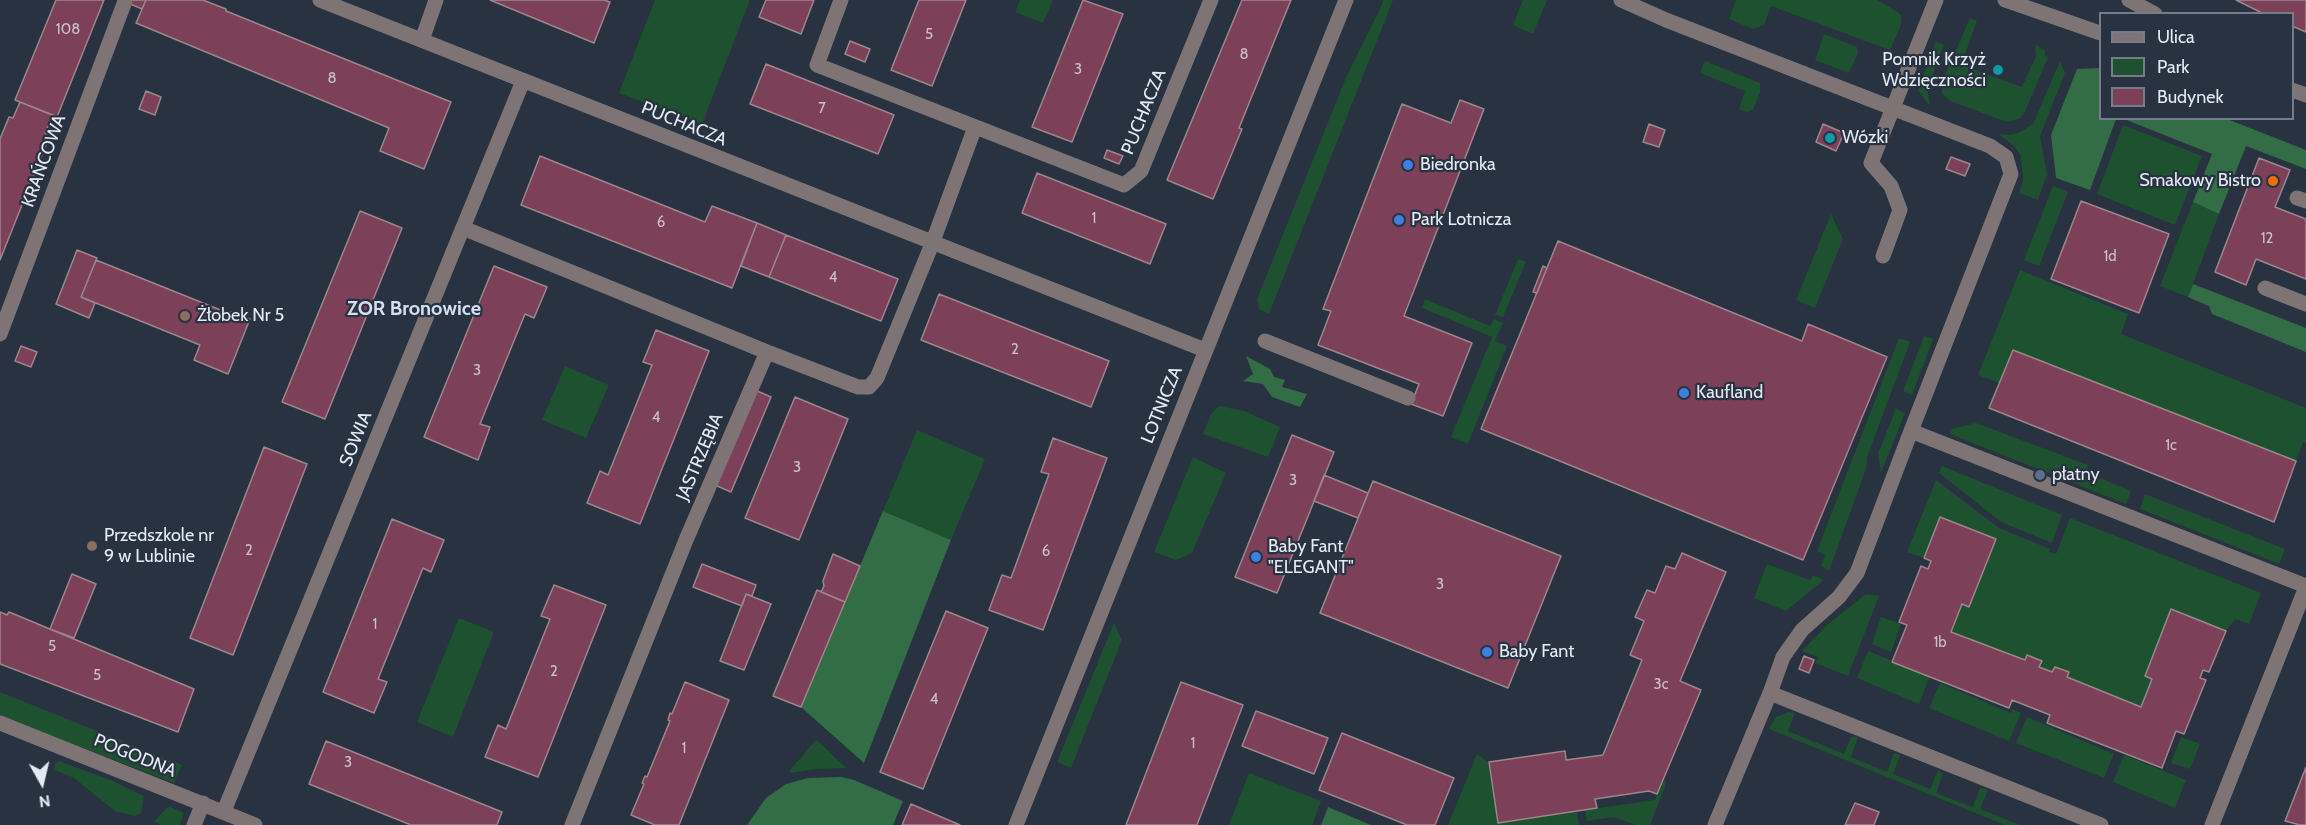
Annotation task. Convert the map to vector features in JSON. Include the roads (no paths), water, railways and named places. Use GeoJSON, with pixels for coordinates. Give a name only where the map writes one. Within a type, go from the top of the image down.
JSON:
{"type":"FeatureCollection","features":[{"type":"Feature","properties":{"kind":"street","name":"PUCHACZA"},"geometry":{"type":"LineString","coordinates":[[320,0],[932,244],[1205,350]]}},
{"type":"Feature","properties":{"kind":"street"},"geometry":{"type":"LineString","coordinates":[[422,40],[436,0]]}},
{"type":"Feature","properties":{"kind":"street","name":"PUCHACZA"},"geometry":{"type":"LineString","coordinates":[[841,0],[817,65],[1124,185],[1141,171],[1211,0]]}},
{"type":"Feature","properties":{"kind":"street","name":"LOTNICZA"},"geometry":{"type":"LineString","coordinates":[[1016,825],[1346,0]]}},
{"type":"Feature","properties":{"kind":"street"},"geometry":{"type":"LineString","coordinates":[[1621,0],[1666,20],[1999,150],[2006,157],[2011,174],[1857,573],[1839,597],[1803,630],[1783,657],[1715,825]]}},
{"type":"Feature","properties":{"kind":"street"},"geometry":{"type":"LineString","coordinates":[[1883,256],[1900,210],[1891,186],[1871,163],[1936,0]]}},
{"type":"Feature","properties":{"kind":"street"},"geometry":{"type":"LineString","coordinates":[[2005,0],[2099,33]]}},
{"type":"Feature","properties":{"kind":"street"},"geometry":{"type":"LineString","coordinates":[[2129,0],[2151,12]]}},
{"type":"Feature","properties":{"kind":"street","name":"KRAŃCOWA"},"geometry":{"type":"LineString","coordinates":[[0,334],[125,2]]}},
{"type":"Feature","properties":{"kind":"street","name":"SOWIA"},"geometry":{"type":"LineString","coordinates":[[224,811],[467,230],[523,81]]}},
{"type":"Feature","properties":{"kind":"street"},"geometry":{"type":"LineString","coordinates":[[467,230],[766,352],[858,387],[869,387],[877,378],[932,244],[975,127]]}},
{"type":"Feature","properties":{"kind":"street"},"geometry":{"type":"LineString","coordinates":[[2265,288],[2306,304]]}},
{"type":"Feature","properties":{"kind":"street"},"geometry":{"type":"LineString","coordinates":[[1265,341],[1408,398]]}},
{"type":"Feature","properties":{"kind":"street","name":"JASTRZĘBIA"},"geometry":{"type":"LineString","coordinates":[[572,825],[686,540],[766,352]]}},
{"type":"Feature","properties":{"kind":"street"},"geometry":{"type":"LineString","coordinates":[[1911,431],[2306,586],[2212,825]]}},
{"type":"Feature","properties":{"kind":"street"},"geometry":{"type":"LineString","coordinates":[[1770,693],[2101,825]]}},
{"type":"Feature","properties":{"kind":"street","name":"POGODNA"},"geometry":{"type":"LineString","coordinates":[[0,723],[255,825]]}},
{"type":"Feature","properties":{"kind":"street"},"geometry":{"type":"LineString","coordinates":[[194,825],[203,803]]}},
{"type":"Feature","properties":{"kind":"place","name":"Pomnik Krzyż Wdzięczności"},"geometry":{"type":"Point","coordinates":[1998,70]}},
{"type":"Feature","properties":{"kind":"place","name":"Wózki"},"geometry":{"type":"Point","coordinates":[1830,138]}},
{"type":"Feature","properties":{"kind":"place","name":"Biedronka"},"geometry":{"type":"Point","coordinates":[1408,165]}},
{"type":"Feature","properties":{"kind":"place","name":"Smakowy Bistro"},"geometry":{"type":"Point","coordinates":[2273,181]}},
{"type":"Feature","properties":{"kind":"place","name":"Park Lotnicza"},"geometry":{"type":"Point","coordinates":[1399,220]}},
{"type":"Feature","properties":{"kind":"place","name":"Żłobek Nr 5"},"geometry":{"type":"Point","coordinates":[185,316]}},
{"type":"Feature","properties":{"kind":"place","name":"Kaufland"},"geometry":{"type":"Point","coordinates":[1684,393]}},
{"type":"Feature","properties":{"kind":"place","name":"płatny"},"geometry":{"type":"Point","coordinates":[2040,475]}},
{"type":"Feature","properties":{"kind":"place","name":"Przedszkole nr 9 w Lublinie"},"geometry":{"type":"Point","coordinates":[92,546]}},
{"type":"Feature","properties":{"kind":"place","name":"Baby Fant \"ELEGANT\""},"geometry":{"type":"Point","coordinates":[1256,557]}},
{"type":"Feature","properties":{"kind":"place","name":"Baby Fant"},"geometry":{"type":"Point","coordinates":[1487,652]}},
{"type":"Feature","properties":{"kind":"district","name":"ZOR Bronowice"},"geometry":{"type":"Point","coordinates":[414,309]}}]}
